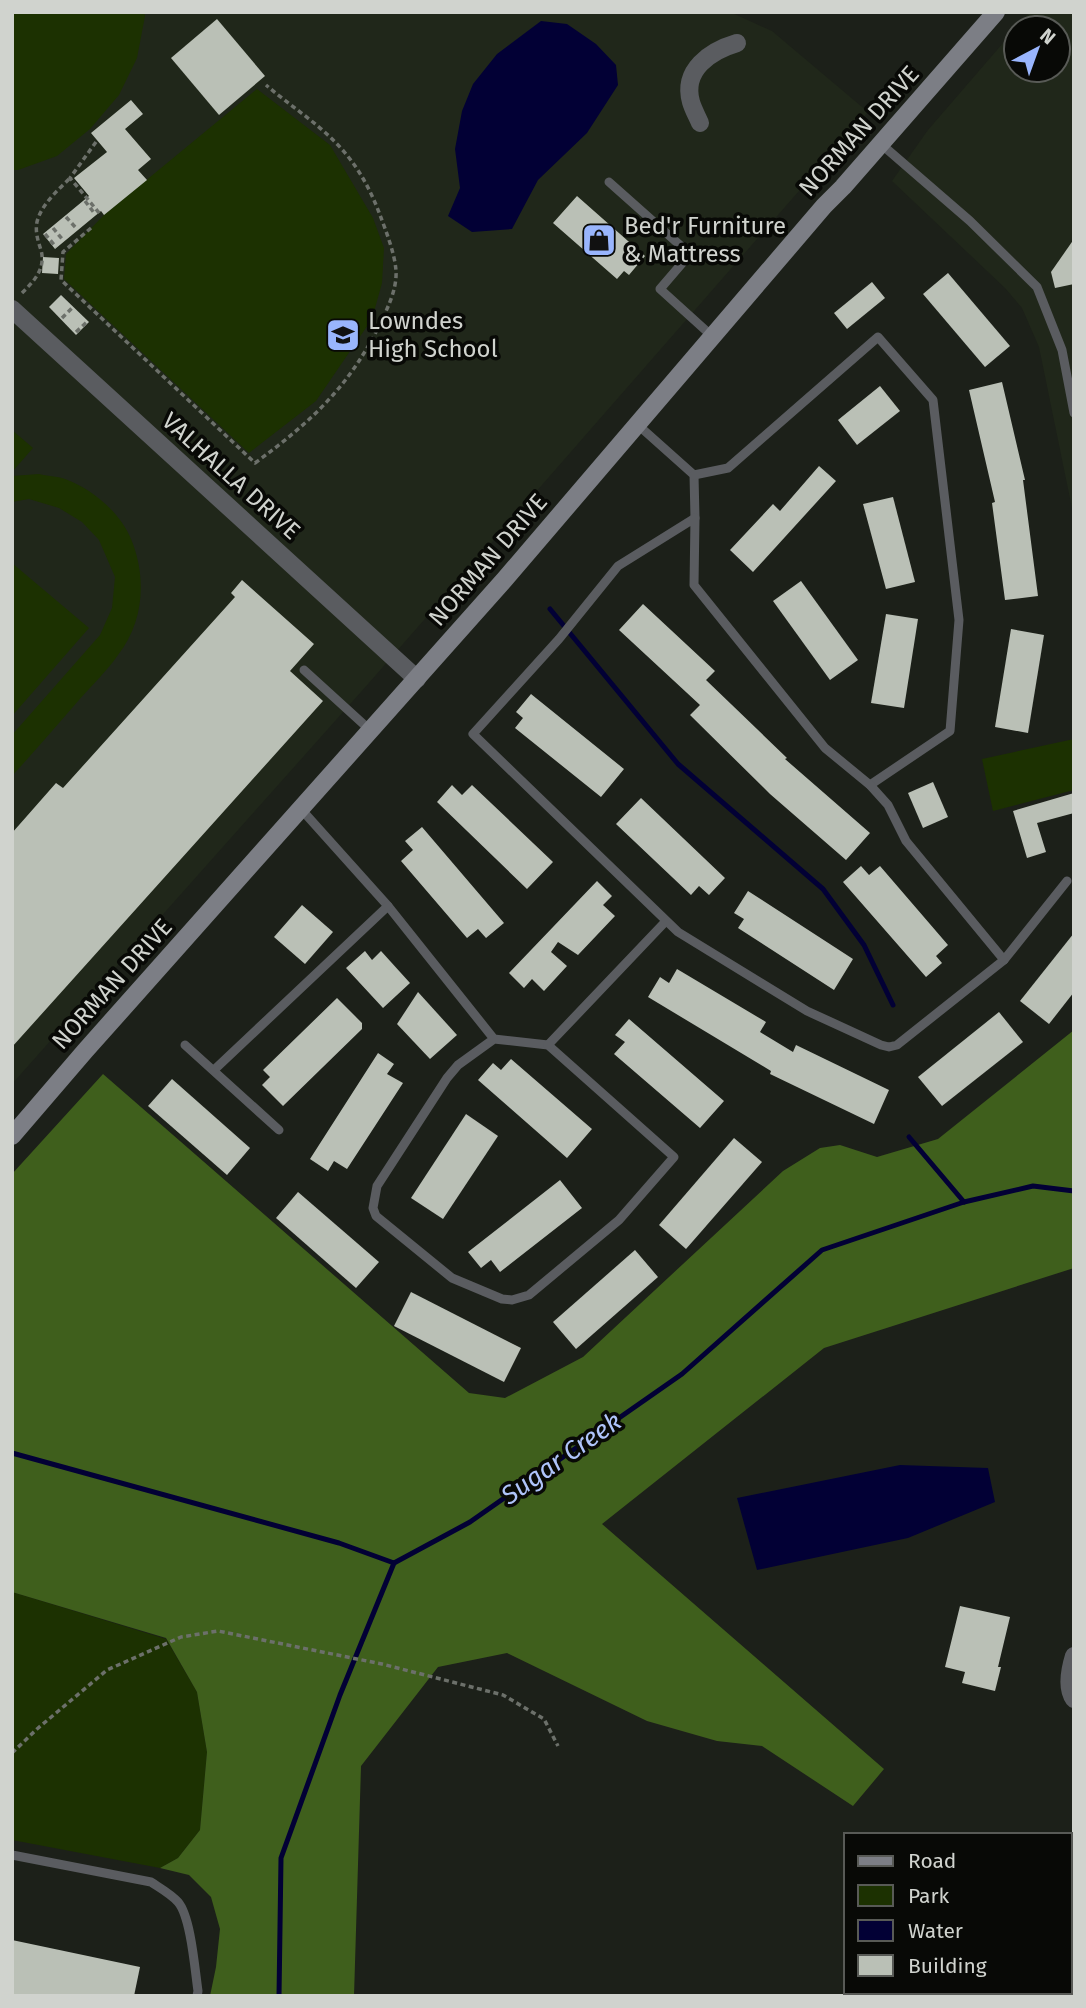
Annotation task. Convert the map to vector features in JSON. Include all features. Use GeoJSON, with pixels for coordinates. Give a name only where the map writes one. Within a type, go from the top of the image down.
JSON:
{"type":"FeatureCollection","features":[{"type":"Feature","properties":{"kind":"street","name":"NORMAN DRIVE"},"geometry":{"type":"LineString","coordinates":[[12,1136],[371,731],[638,425],[824,206],[996,12]]}},
{"type":"Feature","properties":{"kind":"street"},"geometry":{"type":"LineString","coordinates":[[699,123],[690,101],[694,72],[713,52],[737,43]]}},
{"type":"Feature","properties":{"kind":"street","name":"VALHALLA DRIVE"},"geometry":{"type":"LineString","coordinates":[[17,301],[416,679]]}},
{"type":"Feature","properties":{"kind":"street"},"geometry":{"type":"LineString","coordinates":[[1074,1656],[1070,1667],[1070,1694],[1074,1699]]}},
{"type":"Feature","properties":{"kind":"lane"},"geometry":{"type":"LineString","coordinates":[[881,144],[970,220],[1037,287],[1062,350],[1074,413]]}},
{"type":"Feature","properties":{"kind":"lane"},"geometry":{"type":"LineString","coordinates":[[609,182],[690,254],[660,289],[713,337]]}},
{"type":"Feature","properties":{"kind":"lane"},"geometry":{"type":"LineString","coordinates":[[694,475],[728,468],[878,337],[933,400],[959,620],[950,731],[870,785]]}},
{"type":"Feature","properties":{"kind":"lane"},"geometry":{"type":"LineString","coordinates":[[638,425],[694,475],[694,585],[825,748],[870,785],[888,805],[906,841],[1004,960]]}},
{"type":"Feature","properties":{"kind":"lane"},"geometry":{"type":"LineString","coordinates":[[695,518],[618,566],[559,639],[473,734],[678,932],[807,1011],[889,1047],[897,1045],[1004,960],[1067,881]]}},
{"type":"Feature","properties":{"kind":"lane"},"geometry":{"type":"LineString","coordinates":[[304,670],[371,731]]}},
{"type":"Feature","properties":{"kind":"lane"},"geometry":{"type":"LineString","coordinates":[[301,809],[388,905],[494,1039]]}},
{"type":"Feature","properties":{"kind":"lane"},"geometry":{"type":"LineString","coordinates":[[214,1070],[388,905]]}},
{"type":"Feature","properties":{"kind":"lane"},"geometry":{"type":"LineString","coordinates":[[548,1045],[666,921]]}},
{"type":"Feature","properties":{"kind":"lane"},"geometry":{"type":"LineString","coordinates":[[494,1039],[548,1045],[674,1157],[619,1220],[529,1294],[512,1300],[502,1299],[452,1278],[376,1216],[373,1208],[377,1186],[447,1077],[458,1065],[494,1039]]}},
{"type":"Feature","properties":{"kind":"lane"},"geometry":{"type":"LineString","coordinates":[[185,1045],[279,1130]]}},
{"type":"Feature","properties":{"kind":"lane"},"geometry":{"type":"LineString","coordinates":[[12,1855],[150,1882],[167,1892],[180,1904],[191,1937],[197,1996]]}},
{"type":"Feature","properties":{"kind":"path"},"geometry":{"type":"LineString","coordinates":[[91,228],[63,252],[61,280],[255,463],[315,416],[355,368],[373,338],[390,303],[396,272],[374,199],[354,164],[335,141],[266,85]]}},
{"type":"Feature","properties":{"kind":"path"},"geometry":{"type":"LineString","coordinates":[[17,301],[40,274],[42,252],[37,243],[37,222],[46,204],[96,142]]}},
{"type":"Feature","properties":{"kind":"path"},"geometry":{"type":"LineString","coordinates":[[70,177],[97,214],[85,201]]}},
{"type":"Feature","properties":{"kind":"path"},"geometry":{"type":"LineString","coordinates":[[66,217],[77,229]]}},
{"type":"Feature","properties":{"kind":"path"},"geometry":{"type":"LineString","coordinates":[[53,228],[63,240]]}},
{"type":"Feature","properties":{"kind":"path"},"geometry":{"type":"LineString","coordinates":[[45,234],[56,247]]}},
{"type":"Feature","properties":{"kind":"path"},"geometry":{"type":"LineString","coordinates":[[62,318],[72,307]]}},
{"type":"Feature","properties":{"kind":"path"},"geometry":{"type":"LineString","coordinates":[[76,332],[87,322]]}},
{"type":"Feature","properties":{"kind":"path"},"geometry":{"type":"LineString","coordinates":[[12,1753],[107,1670],[181,1637],[218,1631],[382,1664],[503,1695],[544,1719],[558,1746]]}},
{"type":"Feature","properties":{"kind":"shaded area","name":"Lowndes High School"},"geometry":{"type":"Polygon","coordinates":[[[12,12],[730,12],[772,31],[868,112],[368,684],[12,1084],[12,12]]]}},
{"type":"Feature","properties":{"kind":"shaded area"},"geometry":{"type":"Polygon","coordinates":[[[1074,12],[1074,518],[1039,347],[1022,308],[1005,288],[892,181],[928,130],[1002,44],[1002,84],[1072,84],[1072,14],[1028,14],[1074,12]]]}},
{"type":"Feature","properties":{"kind":"green space"},"geometry":{"type":"Polygon","coordinates":[[[12,12],[144,12],[145,16],[137,58],[119,95],[90,129],[57,156],[18,170],[12,170],[12,12]]]}},
{"type":"Feature","properties":{"kind":"green space"},"geometry":{"type":"Polygon","coordinates":[[[257,89],[330,145],[373,218],[384,248],[382,283],[372,319],[316,401],[249,453],[64,279],[66,254],[104,215],[257,89]]]}},
{"type":"Feature","properties":{"kind":"green space"},"geometry":{"type":"Polygon","coordinates":[[[12,430],[33,448],[12,472],[12,430]]]}},
{"type":"Feature","properties":{"kind":"green space"},"geometry":{"type":"Polygon","coordinates":[[[39,474],[75,483],[104,503],[120,520],[136,554],[141,584],[140,599],[133,628],[118,655],[12,776],[12,735],[100,635],[112,608],[115,577],[99,540],[82,522],[59,508],[29,499],[12,502],[12,476],[39,474]]]}},
{"type":"Feature","properties":{"kind":"green space"},"geometry":{"type":"Polygon","coordinates":[[[12,563],[89,628],[12,716],[12,563]]]}},
{"type":"Feature","properties":{"kind":"green space"},"geometry":{"type":"Polygon","coordinates":[[[1074,739],[1074,790],[993,811],[982,759],[1074,739]]]}},
{"type":"Feature","properties":{"kind":"green space"},"geometry":{"type":"Polygon","coordinates":[[[1074,1030],[1074,1268],[824,1348],[602,1524],[884,1769],[853,1806],[762,1746],[717,1741],[647,1721],[507,1653],[438,1667],[361,1766],[354,1996],[210,1996],[220,1929],[211,1897],[189,1875],[160,1868],[178,1858],[200,1830],[207,1752],[197,1692],[166,1638],[12,1592],[12,1174],[103,1074],[469,1393],[505,1398],[583,1357],[783,1171],[820,1148],[840,1145],[877,1157],[938,1139],[1074,1030]]]}},
{"type":"Feature","properties":{"kind":"green space"},"geometry":{"type":"Polygon","coordinates":[[[12,1592],[166,1639],[197,1692],[207,1752],[200,1830],[178,1858],[160,1868],[12,1840],[12,1592]]]}},
{"type":"Feature","properties":{"kind":"water"},"geometry":{"type":"Polygon","coordinates":[[[541,21],[567,24],[596,44],[616,65],[618,85],[587,133],[538,180],[512,229],[472,232],[448,216],[460,188],[455,149],[462,111],[473,84],[497,54],[541,21]]]}},
{"type":"Feature","properties":{"kind":"water"},"geometry":{"type":"Polygon","coordinates":[[[900,1465],[988,1468],[995,1502],[908,1538],[757,1570],[737,1498],[900,1465]]]}},
{"type":"Feature","properties":{"kind":"building"},"geometry":{"type":"Polygon","coordinates":[[[217,19],[265,76],[219,115],[171,58],[217,19]]]}},
{"type":"Feature","properties":{"kind":"building"},"geometry":{"type":"Polygon","coordinates":[[[131,100],[143,114],[125,129],[151,159],[138,170],[147,180],[104,215],[101,211],[55,249],[43,234],[89,196],[74,178],[107,152],[91,133],[131,100]]]}},
{"type":"Feature","properties":{"kind":"building","name":"Bed'r Furniture & Mattress"},"geometry":{"type":"Polygon","coordinates":[[[577,196],[645,256],[629,275],[624,271],[617,279],[553,223],[577,196]]]}},
{"type":"Feature","properties":{"kind":"building"},"geometry":{"type":"Polygon","coordinates":[[[1074,239],[1074,284],[1055,288],[1051,272],[1074,239]]]}},
{"type":"Feature","properties":{"kind":"building"},"geometry":{"type":"Polygon","coordinates":[[[43,257],[59,258],[58,274],[42,273],[43,257]]]}},
{"type":"Feature","properties":{"kind":"building"},"geometry":{"type":"Polygon","coordinates":[[[948,273],[1010,346],[985,367],[923,294],[948,273]]]}},
{"type":"Feature","properties":{"kind":"building"},"geometry":{"type":"Polygon","coordinates":[[[872,282],[885,298],[847,329],[834,313],[872,282]]]}},
{"type":"Feature","properties":{"kind":"building"},"geometry":{"type":"Polygon","coordinates":[[[61,295],[89,322],[76,335],[49,307],[61,295]]]}},
{"type":"Feature","properties":{"kind":"building"},"geometry":{"type":"Polygon","coordinates":[[[1002,382],[1025,480],[1038,596],[1005,600],[992,503],[995,502],[969,390],[1002,382]]]}},
{"type":"Feature","properties":{"kind":"building"},"geometry":{"type":"Polygon","coordinates":[[[880,386],[900,411],[857,445],[838,420],[880,386]]]}},
{"type":"Feature","properties":{"kind":"building"},"geometry":{"type":"Polygon","coordinates":[[[819,466],[836,481],[753,572],[730,550],[773,504],[780,511],[819,466]]]}},
{"type":"Feature","properties":{"kind":"building"},"geometry":{"type":"Polygon","coordinates":[[[893,497],[915,582],[886,589],[863,504],[893,497]]]}},
{"type":"Feature","properties":{"kind":"building"},"geometry":{"type":"Polygon","coordinates":[[[242,580],[314,644],[290,671],[323,701],[12,1047],[12,833],[56,783],[63,788],[235,597],[231,593],[242,580]]]}},
{"type":"Feature","properties":{"kind":"building"},"geometry":{"type":"Polygon","coordinates":[[[801,581],[858,660],[830,680],[773,601],[801,581]]]}},
{"type":"Feature","properties":{"kind":"building"},"geometry":{"type":"Polygon","coordinates":[[[643,604],[715,671],[706,680],[787,758],[785,759],[870,833],[846,860],[770,794],[690,715],[700,705],[619,630],[643,604]]]}},
{"type":"Feature","properties":{"kind":"building"},"geometry":{"type":"Polygon","coordinates":[[[886,614],[918,619],[904,708],[871,703],[886,614]]]}},
{"type":"Feature","properties":{"kind":"building"},"geometry":{"type":"Polygon","coordinates":[[[1011,629],[1044,635],[1028,733],[995,727],[1011,629]]]}},
{"type":"Feature","properties":{"kind":"building"},"geometry":{"type":"Polygon","coordinates":[[[531,694],[624,769],[601,797],[515,728],[523,718],[516,712],[531,694]]]}},
{"type":"Feature","properties":{"kind":"building"},"geometry":{"type":"Polygon","coordinates":[[[933,782],[948,817],[923,828],[908,793],[933,782]]]}},
{"type":"Feature","properties":{"kind":"building"},"geometry":{"type":"Polygon","coordinates":[[[452,785],[462,795],[472,785],[553,862],[527,889],[437,802],[452,785]]]}},
{"type":"Feature","properties":{"kind":"building"},"geometry":{"type":"Polygon","coordinates":[[[1074,793],[1074,813],[1037,823],[1046,852],[1027,858],[1013,811],[1074,793]]]}},
{"type":"Feature","properties":{"kind":"building"},"geometry":{"type":"Polygon","coordinates":[[[641,798],[725,878],[709,895],[699,886],[691,895],[616,824],[641,798]]]}},
{"type":"Feature","properties":{"kind":"building"},"geometry":{"type":"Polygon","coordinates":[[[422,827],[504,923],[486,938],[478,929],[467,938],[401,861],[413,850],[405,841],[422,827]]]}},
{"type":"Feature","properties":{"kind":"building"},"geometry":{"type":"Polygon","coordinates":[[[861,866],[869,875],[880,866],[948,945],[936,956],[942,963],[926,977],[843,882],[861,866]]]}},
{"type":"Feature","properties":{"kind":"building"},"geometry":{"type":"Polygon","coordinates":[[[597,881],[612,896],[603,905],[615,916],[578,955],[558,942],[551,952],[567,966],[544,991],[532,979],[524,988],[509,973],[597,881]]]}},
{"type":"Feature","properties":{"kind":"building"},"geometry":{"type":"Polygon","coordinates":[[[748,891],[853,959],[834,990],[738,928],[744,919],[734,913],[748,891]]]}},
{"type":"Feature","properties":{"kind":"building"},"geometry":{"type":"Polygon","coordinates":[[[302,905],[333,932],[305,964],[274,937],[302,905]]]}},
{"type":"Feature","properties":{"kind":"building"},"geometry":{"type":"Polygon","coordinates":[[[1074,933],[1074,992],[1049,1024],[1020,1001],[1074,933]]]}},
{"type":"Feature","properties":{"kind":"building"},"geometry":{"type":"Polygon","coordinates":[[[365,951],[372,960],[381,951],[410,983],[383,1008],[346,968],[365,951]]]}},
{"type":"Feature","properties":{"kind":"building"},"geometry":{"type":"Polygon","coordinates":[[[677,969],[766,1022],[760,1032],[793,1052],[796,1045],[889,1090],[874,1124],[770,1074],[771,1071],[648,997],[660,977],[669,983],[677,969]]]}},
{"type":"Feature","properties":{"kind":"building"},"geometry":{"type":"Polygon","coordinates":[[[418,992],[457,1035],[430,1059],[397,1024],[418,992]]]}},
{"type":"Feature","properties":{"kind":"building"},"geometry":{"type":"Polygon","coordinates":[[[337,998],[362,1023],[362,1029],[283,1106],[262,1085],[270,1077],[263,1070],[337,998]]]}},
{"type":"Feature","properties":{"kind":"building"},"geometry":{"type":"Polygon","coordinates":[[[999,1012],[1023,1042],[942,1106],[918,1077],[999,1012]]]}},
{"type":"Feature","properties":{"kind":"building"},"geometry":{"type":"Polygon","coordinates":[[[629,1019],[724,1101],[700,1128],[614,1054],[625,1042],[615,1035],[629,1019]]]}},
{"type":"Feature","properties":{"kind":"building"},"geometry":{"type":"Polygon","coordinates":[[[378,1053],[394,1064],[387,1074],[403,1083],[347,1169],[334,1161],[328,1171],[310,1159],[378,1053]]]}},
{"type":"Feature","properties":{"kind":"building"},"geometry":{"type":"Polygon","coordinates":[[[511,1059],[592,1129],[567,1158],[478,1080],[493,1063],[501,1070],[511,1059]]]}},
{"type":"Feature","properties":{"kind":"building"},"geometry":{"type":"Polygon","coordinates":[[[172,1079],[250,1148],[227,1175],[148,1106],[172,1079]]]}},
{"type":"Feature","properties":{"kind":"building"},"geometry":{"type":"Polygon","coordinates":[[[466,1114],[498,1136],[443,1219],[411,1198],[466,1114]]]}},
{"type":"Feature","properties":{"kind":"building"},"geometry":{"type":"Polygon","coordinates":[[[734,1138],[762,1162],[686,1249],[659,1225],[734,1138]]]}},
{"type":"Feature","properties":{"kind":"building"},"geometry":{"type":"Polygon","coordinates":[[[560,1180],[582,1208],[500,1272],[491,1260],[481,1268],[468,1252],[560,1180]]]}},
{"type":"Feature","properties":{"kind":"building"},"geometry":{"type":"Polygon","coordinates":[[[298,1192],[379,1262],[356,1288],[276,1218],[298,1192]]]}},
{"type":"Feature","properties":{"kind":"building"},"geometry":{"type":"Polygon","coordinates":[[[635,1250],[658,1277],[576,1349],[553,1322],[635,1250]]]}},
{"type":"Feature","properties":{"kind":"building"},"geometry":{"type":"Polygon","coordinates":[[[411,1292],[521,1348],[504,1382],[394,1326],[411,1292]]]}},
{"type":"Feature","properties":{"kind":"building"},"geometry":{"type":"Polygon","coordinates":[[[960,1606],[1010,1617],[995,1691],[962,1683],[965,1672],[945,1667],[960,1606]]]}},
{"type":"Feature","properties":{"kind":"building"},"geometry":{"type":"Polygon","coordinates":[[[12,1940],[140,1967],[134,1996],[12,1996],[12,1940]]]}},
{"type":"Feature","properties":{"kind":"waterway"},"geometry":{"type":"LineString","coordinates":[[550,609],[678,764],[823,889],[864,945],[893,1005]]}},
{"type":"Feature","properties":{"kind":"waterway"},"geometry":{"type":"LineString","coordinates":[[909,1137],[964,1202]]}},
{"type":"Feature","properties":{"kind":"waterway","name":"Sugar Creek"},"geometry":{"type":"LineString","coordinates":[[12,1453],[339,1543],[394,1563],[470,1522],[682,1374],[822,1250],[964,1202],[1033,1186],[1074,1191]]}},
{"type":"Feature","properties":{"kind":"waterway"},"geometry":{"type":"LineString","coordinates":[[279,1996],[281,1858],[340,1695],[394,1563]]}},
{"type":"Feature","properties":{"kind":"place","name":"Bed'r Furniture & Mattress"},"geometry":{"type":"Point","coordinates":[599,240]}},
{"type":"Feature","properties":{"kind":"place","name":"Lowndes High School"},"geometry":{"type":"Point","coordinates":[343,335]}}]}
